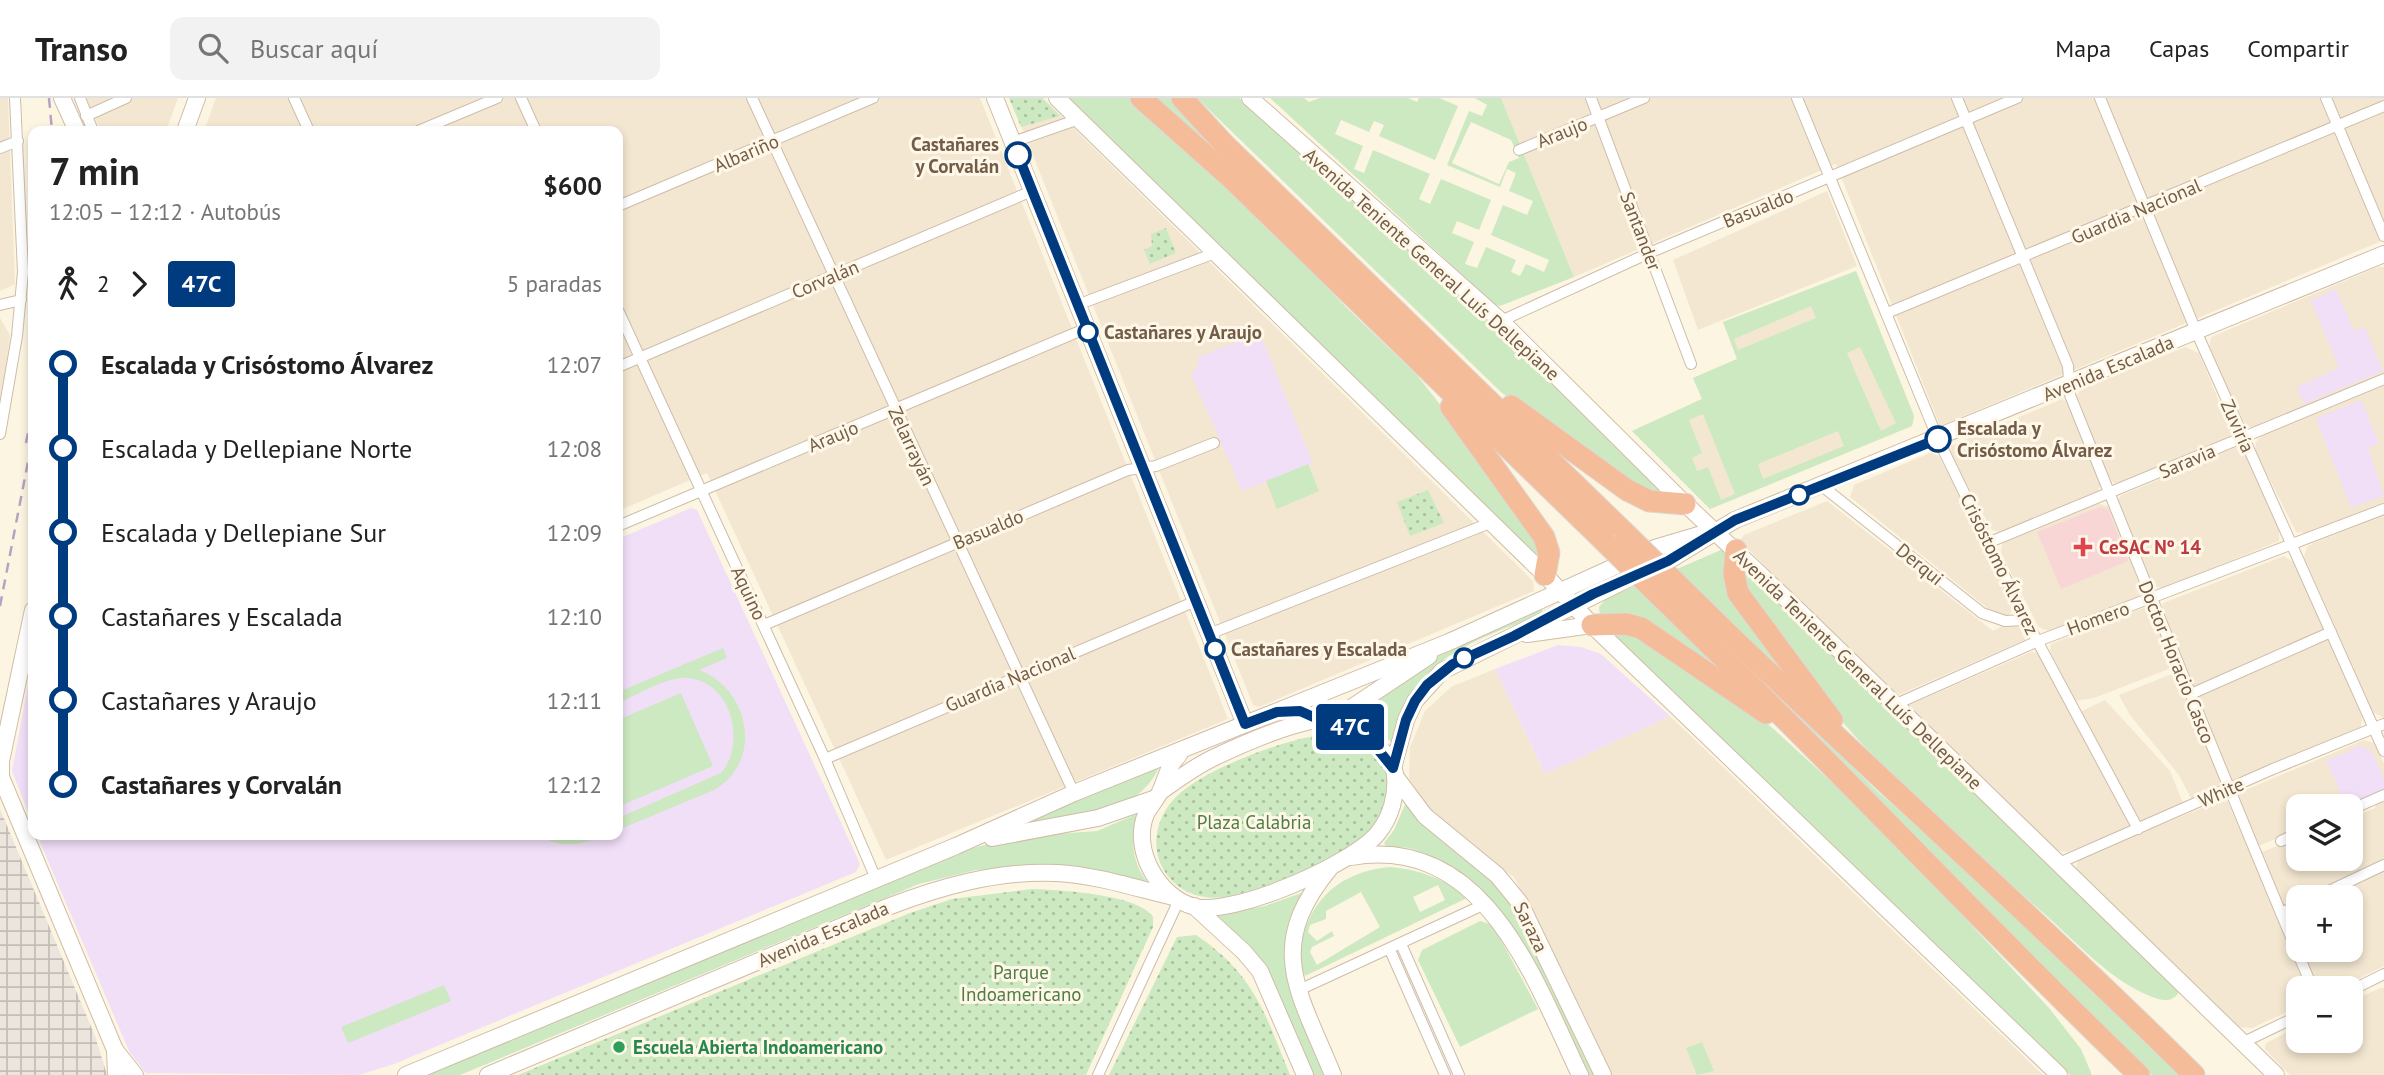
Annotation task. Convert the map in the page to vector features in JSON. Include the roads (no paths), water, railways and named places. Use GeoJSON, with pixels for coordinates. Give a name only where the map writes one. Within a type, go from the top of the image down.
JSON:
{"type":"FeatureCollection","features":[{"type":"Feature","properties":{"kind":"highway"},"geometry":{"type":"LineString","coordinates":[[1141,98],[1231,178],[1415,357],[1616,538],[1724,630],[1861,762],[2028,912],[2194,1075]]}},
{"type":"Feature","properties":{"kind":"highway"},"geometry":{"type":"LineString","coordinates":[[1182,98],[1225,145],[1433,344],[1616,538],[1711,646],[1803,736],[2037,977],[2139,1075]]}},
{"type":"Feature","properties":{"kind":"highway"},"geometry":{"type":"LineString","coordinates":[[1433,344],[1525,417],[1627,491],[1658,503],[1685,504]]}},
{"type":"Feature","properties":{"kind":"highway"},"geometry":{"type":"LineString","coordinates":[[1415,357],[1544,537],[1549,553],[1545,575]]}},
{"type":"Feature","properties":{"kind":"highway"},"geometry":{"type":"LineString","coordinates":[[1736,550],[1734,574],[1738,593],[1861,762]]}},
{"type":"Feature","properties":{"kind":"highway"},"geometry":{"type":"LineString","coordinates":[[1592,625],[1626,624],[1641,628],[1803,736]]}},
{"type":"Feature","properties":{"kind":"main road"},"geometry":{"type":"LineString","coordinates":[[62,98],[75,126]]}},
{"type":"Feature","properties":{"kind":"main road"},"geometry":{"type":"LineString","coordinates":[[187,126],[197,98]]}},
{"type":"Feature","properties":{"kind":"main road"},"geometry":{"type":"LineString","coordinates":[[995,98],[1245,724]]}},
{"type":"Feature","properties":{"kind":"main road"},"geometry":{"type":"LineString","coordinates":[[1057,98],[1545,575],[1592,625],[2059,1075]]}},
{"type":"Feature","properties":{"kind":"main road","name":"Avenida Teniente General Luís Dellepiane"},"geometry":{"type":"LineString","coordinates":[[1250,98],[1501,321],[1685,504],[1736,550],[2276,1075]]}},
{"type":"Feature","properties":{"kind":"main road","name":"Avenida Escalada"},"geometry":{"type":"LineString","coordinates":[[1655,548],[1715,530],[2384,254]]}},
{"type":"Feature","properties":{"kind":"main road","name":"Avenida Escalada"},"geometry":{"type":"LineString","coordinates":[[1668,561],[1715,530]]}},
{"type":"Feature","properties":{"kind":"main road","name":"Avenida Escalada"},"geometry":{"type":"LineString","coordinates":[[406,1075],[956,846],[1074,793],[1182,752],[1330,687],[1448,642],[1616,566]]}},
{"type":"Feature","properties":{"kind":"main road"},"geometry":{"type":"LineString","coordinates":[[1333,1075],[1299,990],[1291,960],[1294,926],[1315,886],[1341,861],[1377,835],[1386,822],[1393,806],[1394,772],[1406,720],[1427,685],[1462,658],[1514,636],[1628,579]]}},
{"type":"Feature","properties":{"kind":"main road"},"geometry":{"type":"LineString","coordinates":[[1514,636],[1592,625]]}},
{"type":"Feature","properties":{"kind":"main road"},"geometry":{"type":"LineString","coordinates":[[28,634],[1,761],[5,788],[115,1051],[135,1075]]}},
{"type":"Feature","properties":{"kind":"main road","name":"Avenida Escalada"},"geometry":{"type":"LineString","coordinates":[[1327,720],[1448,642]]}},
{"type":"Feature","properties":{"kind":"main road"},"geometry":{"type":"LineString","coordinates":[[1277,712],[1300,711],[1367,736],[1394,772]]}},
{"type":"Feature","properties":{"kind":"main road"},"geometry":{"type":"LineString","coordinates":[[1158,795],[1212,758],[1289,728],[1327,720]]}},
{"type":"Feature","properties":{"kind":"main road"},"geometry":{"type":"LineString","coordinates":[[1182,752],[1168,765],[1158,795],[1146,816],[1144,852],[1156,878],[1176,898],[1194,906],[1244,952],[1260,971],[1305,1075]]}},
{"type":"Feature","properties":{"kind":"main road","name":"Saraza"},"geometry":{"type":"LineString","coordinates":[[1394,772],[1425,816],[1497,875],[1520,903],[1604,1075]]}},
{"type":"Feature","properties":{"kind":"main road","name":"Avenida Escalada"},"geometry":{"type":"LineString","coordinates":[[956,846],[1031,829],[1098,818],[1158,795]]}},
{"type":"Feature","properties":{"kind":"main road","name":"Saraza"},"geometry":{"type":"LineString","coordinates":[[1341,861],[1390,853],[1417,860],[1457,880],[1485,904],[1515,943],[1580,1075]]}},
{"type":"Feature","properties":{"kind":"main road"},"geometry":{"type":"LineString","coordinates":[[1194,906],[1242,902],[1265,896],[1341,861]]}},
{"type":"Feature","properties":{"kind":"main road","name":"Avenida Escalada"},"geometry":{"type":"LineString","coordinates":[[488,1075],[885,908],[950,886],[1010,874],[1059,873],[1176,898]]}},
{"type":"Feature","properties":{"kind":"main road"},"geometry":{"type":"LineString","coordinates":[[115,1051],[116,1075]]}},
{"type":"Feature","properties":{"kind":"street"},"geometry":{"type":"LineString","coordinates":[[0,434],[21,300],[15,98]]}},
{"type":"Feature","properties":{"kind":"street"},"geometry":{"type":"LineString","coordinates":[[80,98],[91,126]]}},
{"type":"Feature","properties":{"kind":"street"},"geometry":{"type":"LineString","coordinates":[[86,116],[126,98]]}},
{"type":"Feature","properties":{"kind":"street"},"geometry":{"type":"LineString","coordinates":[[294,98],[307,126]]}},
{"type":"Feature","properties":{"kind":"street"},"geometry":{"type":"LineString","coordinates":[[430,126],[497,98]]}},
{"type":"Feature","properties":{"kind":"street"},"geometry":{"type":"LineString","coordinates":[[521,98],[534,126]]}},
{"type":"Feature","properties":{"kind":"street","name":"Zelarrayán"},"geometry":{"type":"LineString","coordinates":[[752,98],[1074,793]]}},
{"type":"Feature","properties":{"kind":"street","name":"Albariño"},"geometry":{"type":"LineString","coordinates":[[623,204],[873,98]]}},
{"type":"Feature","properties":{"kind":"street","name":"Santander"},"geometry":{"type":"LineString","coordinates":[[1591,98],[1690,364]]}},
{"type":"Feature","properties":{"kind":"street","name":"Araujo"},"geometry":{"type":"LineString","coordinates":[[1519,150],[1644,98]]}},
{"type":"Feature","properties":{"kind":"street","name":"Crisóstomo Álvarez"},"geometry":{"type":"LineString","coordinates":[[1797,98],[1828,179],[1887,313],[1938,439],[2026,620],[2138,829]]}},
{"type":"Feature","properties":{"kind":"street","name":"Doctor Horacio Casco"},"geometry":{"type":"LineString","coordinates":[[1957,98],[2068,366],[2070,395],[2151,599],[2228,790],[2308,976]]}},
{"type":"Feature","properties":{"kind":"street","name":"Basualdo"},"geometry":{"type":"LineString","coordinates":[[1501,321],[1649,253],[2017,98]]}},
{"type":"Feature","properties":{"kind":"street","name":"Zuviría"},"geometry":{"type":"LineString","coordinates":[[2101,98],[2196,331],[2331,632],[2379,727],[2384,751]]}},
{"type":"Feature","properties":{"kind":"street"},"geometry":{"type":"LineString","coordinates":[[2326,98],[2384,236]]}},
{"type":"Feature","properties":{"kind":"street","name":"Guardia Nacional"},"geometry":{"type":"LineString","coordinates":[[1887,313],[2384,106]]}},
{"type":"Feature","properties":{"kind":"street"},"geometry":{"type":"LineString","coordinates":[[1013,142],[1079,119]]}},
{"type":"Feature","properties":{"kind":"street"},"geometry":{"type":"LineString","coordinates":[[0,148],[18,141]]}},
{"type":"Feature","properties":{"kind":"street","name":"Corvalán"},"geometry":{"type":"LineString","coordinates":[[623,365],[1032,191]]}},
{"type":"Feature","properties":{"kind":"street"},"geometry":{"type":"LineString","coordinates":[[1077,305],[1215,253]]}},
{"type":"Feature","properties":{"kind":"street"},"geometry":{"type":"LineString","coordinates":[[1,302],[21,300]]}},
{"type":"Feature","properties":{"kind":"street","name":"Aquino"},"geometry":{"type":"LineString","coordinates":[[623,321],[825,759],[876,879]]}},
{"type":"Feature","properties":{"kind":"street","name":"Araujo"},"geometry":{"type":"LineString","coordinates":[[623,524],[1087,328]]}},
{"type":"Feature","properties":{"kind":"street","name":"Saravia"},"geometry":{"type":"LineString","coordinates":[[1990,542],[2384,379]]}},
{"type":"Feature","properties":{"kind":"street","name":"Basualdo"},"geometry":{"type":"LineString","coordinates":[[764,625],[1128,470],[1156,466],[1214,443]]}},
{"type":"Feature","properties":{"kind":"street","name":"Derqui"},"geometry":{"type":"LineString","coordinates":[[1822,486],[1982,613],[2005,621],[2026,620]]}},
{"type":"Feature","properties":{"kind":"street","name":"Homero"},"geometry":{"type":"LineString","coordinates":[[1894,705],[2038,641],[2384,509]]}},
{"type":"Feature","properties":{"kind":"street"},"geometry":{"type":"LineString","coordinates":[[1209,634],[1490,523]]}},
{"type":"Feature","properties":{"kind":"street","name":"Guardia Nacional"},"geometry":{"type":"LineString","coordinates":[[825,759],[1196,601]]}},
{"type":"Feature","properties":{"kind":"street"},"geometry":{"type":"LineString","coordinates":[[2191,694],[2331,632]]}},
{"type":"Feature","properties":{"kind":"street","name":"White"},"geometry":{"type":"LineString","coordinates":[[2059,863],[2379,727]]}},
{"type":"Feature","properties":{"kind":"street"},"geometry":{"type":"LineString","coordinates":[[2363,804],[2384,795]]}},
{"type":"Feature","properties":{"kind":"street"},"geometry":{"type":"LineString","coordinates":[[2281,841],[2286,839]]}},
{"type":"Feature","properties":{"kind":"street"},"geometry":{"type":"LineString","coordinates":[[2342,885],[2384,865]]}},
{"type":"Feature","properties":{"kind":"street"},"geometry":{"type":"LineString","coordinates":[[1098,1075],[1176,898]]}},
{"type":"Feature","properties":{"kind":"street"},"geometry":{"type":"LineString","coordinates":[[1299,990],[1485,904]]}},
{"type":"Feature","properties":{"kind":"street"},"geometry":{"type":"LineString","coordinates":[[2281,913],[2286,911]]}},
{"type":"Feature","properties":{"kind":"street"},"geometry":{"type":"LineString","coordinates":[[1401,944],[1459,1075]]}},
{"type":"Feature","properties":{"kind":"street"},"geometry":{"type":"LineString","coordinates":[[1390,950],[1445,1075]]}},
{"type":"Feature","properties":{"kind":"street"},"geometry":{"type":"LineString","coordinates":[[2363,984],[2384,974]]}},
{"type":"Feature","properties":{"kind":"street"},"geometry":{"type":"LineString","coordinates":[[2244,1042],[2286,1022]]}},
{"type":"Feature","properties":{"kind":"railway"},"geometry":{"type":"LineString","coordinates":[[49,98],[52,126]]}},
{"type":"Feature","properties":{"kind":"railway"},"geometry":{"type":"LineString","coordinates":[[26,443],[28,433]]}},
{"type":"Feature","properties":{"kind":"railway"},"geometry":{"type":"LineString","coordinates":[[0,606],[28,462]]}},
{"type":"Feature","properties":{"kind":"place","name":"Castañares y Corvalán"},"geometry":{"type":"Point","coordinates":[1018,155]}},
{"type":"Feature","properties":{"kind":"place","name":"Castañares y Araujo"},"geometry":{"type":"Point","coordinates":[1088,332]}},
{"type":"Feature","properties":{"kind":"place","name":"Escalada y Crisóstomo Álvarez"},"geometry":{"type":"Point","coordinates":[1938,439]}},
{"type":"Feature","properties":{"kind":"place","name":"CeSAC Nº 14"},"geometry":{"type":"Point","coordinates":[2083,547]}},
{"type":"Feature","properties":{"kind":"place","name":"Castañares y Escalada"},"geometry":{"type":"Point","coordinates":[1215,649]}},
{"type":"Feature","properties":{"kind":"place","name":"Escuela Abierta Indoamericano"},"geometry":{"type":"Point","coordinates":[619,1047]}},
{"type":"Feature","properties":{"kind":"park label","name":"Plaza Calabria"},"geometry":{"type":"Point","coordinates":[1254,822]}},
{"type":"Feature","properties":{"kind":"park label","name":"Parque Indoamericano"},"geometry":{"type":"Point","coordinates":[1021,983]}}]}
